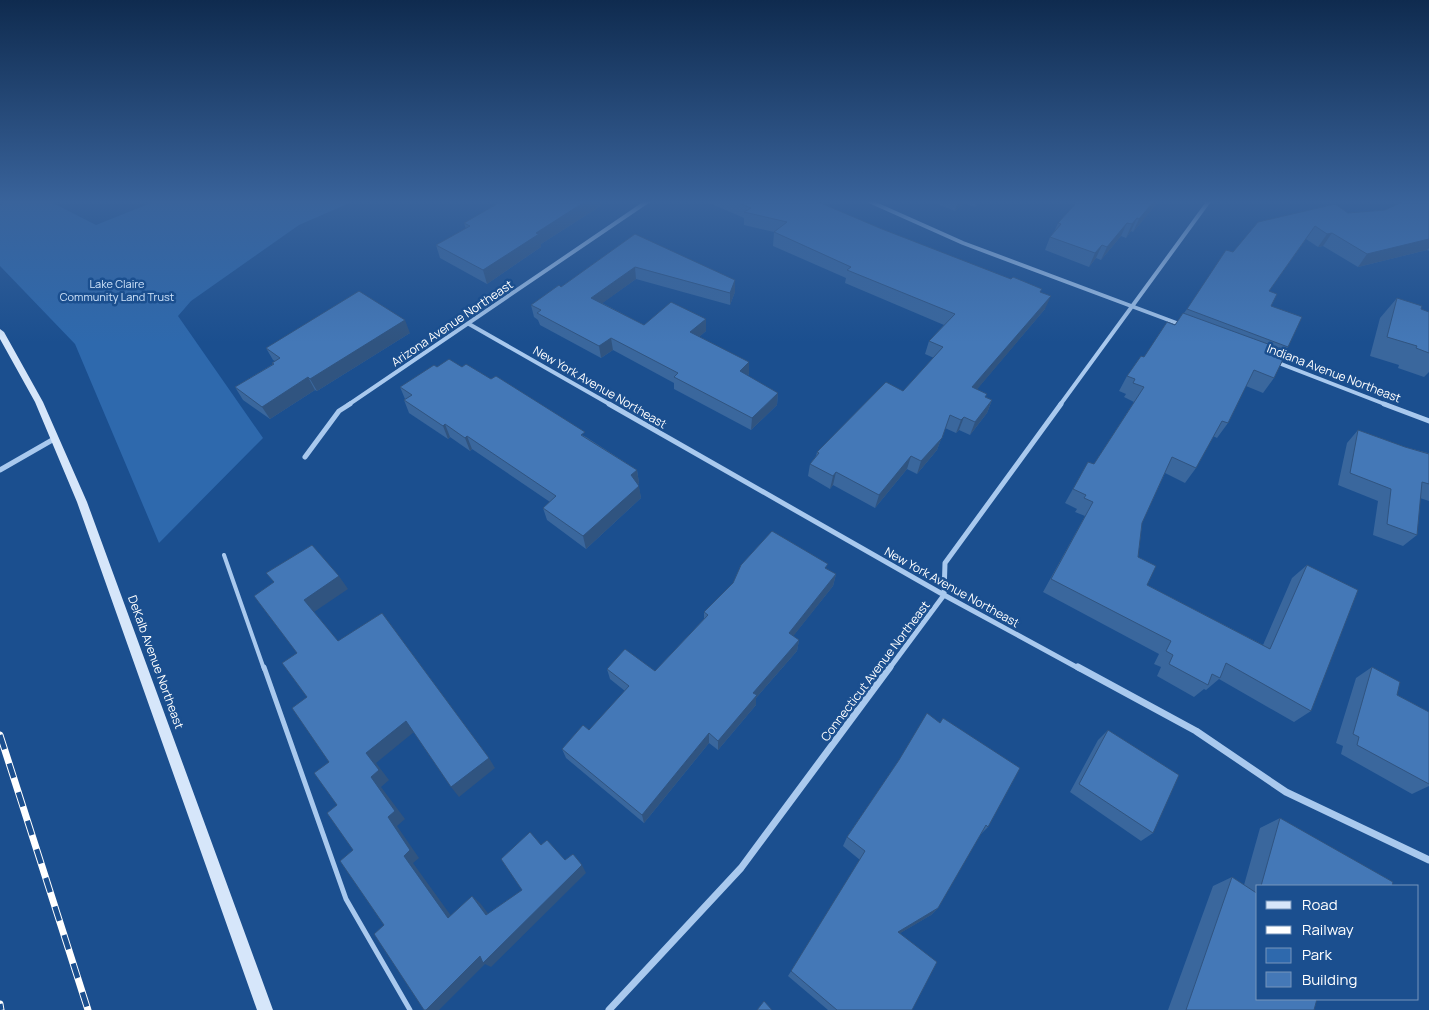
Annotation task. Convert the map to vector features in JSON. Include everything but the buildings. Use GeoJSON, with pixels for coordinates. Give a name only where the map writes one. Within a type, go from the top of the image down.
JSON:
{"type":"FeatureCollection","features":[{"type":"Feature","properties":{"kind":"main road","name":"DeKalb Avenue Northeast"},"geometry":{"type":"LineString","coordinates":[[0,332],[39,402],[82,502],[265,1010]]}},
{"type":"Feature","properties":{"kind":"street","name":"Arizona Avenue Northeast"},"geometry":{"type":"LineString","coordinates":[[305,457],[339,411],[579,248]]}},
{"type":"Feature","properties":{"kind":"street"},"geometry":{"type":"LineString","coordinates":[[973,248],[1190,328]]}},
{"type":"Feature","properties":{"kind":"street","name":"Connecticut Avenue Northeast"},"geometry":{"type":"LineString","coordinates":[[609,1010],[741,868],[944,595],[945,563],[1174,248]]}},
{"type":"Feature","properties":{"kind":"street","name":"New York Avenue Northeast"},"geometry":{"type":"LineString","coordinates":[[469,324],[944,595],[1196,731],[1286,792],[1429,860]]}},
{"type":"Feature","properties":{"kind":"street","name":"Indiana Avenue Northeast"},"geometry":{"type":"LineString","coordinates":[[1272,360],[1429,421]]}},
{"type":"Feature","properties":{"kind":"street"},"geometry":{"type":"LineString","coordinates":[[0,470],[54,439]]}},
{"type":"Feature","properties":{"kind":"lane"},"geometry":{"type":"LineString","coordinates":[[224,555],[346,899],[410,1010]]}},
{"type":"Feature","properties":{"kind":"green space","name":"Lake Claire Community Land Trust"},"geometry":{"type":"Polygon","coordinates":[[[0,248],[266,248],[191,301],[178,316],[263,438],[159,543],[75,344],[0,266],[0,248]]]}},
{"type":"Feature","properties":{"kind":"railway"},"geometry":{"type":"LineString","coordinates":[[0,735],[88,1010]]}},
{"type":"Feature","properties":{"kind":"railway"},"geometry":{"type":"LineString","coordinates":[[0,1004],[1,1010]]}}]}
